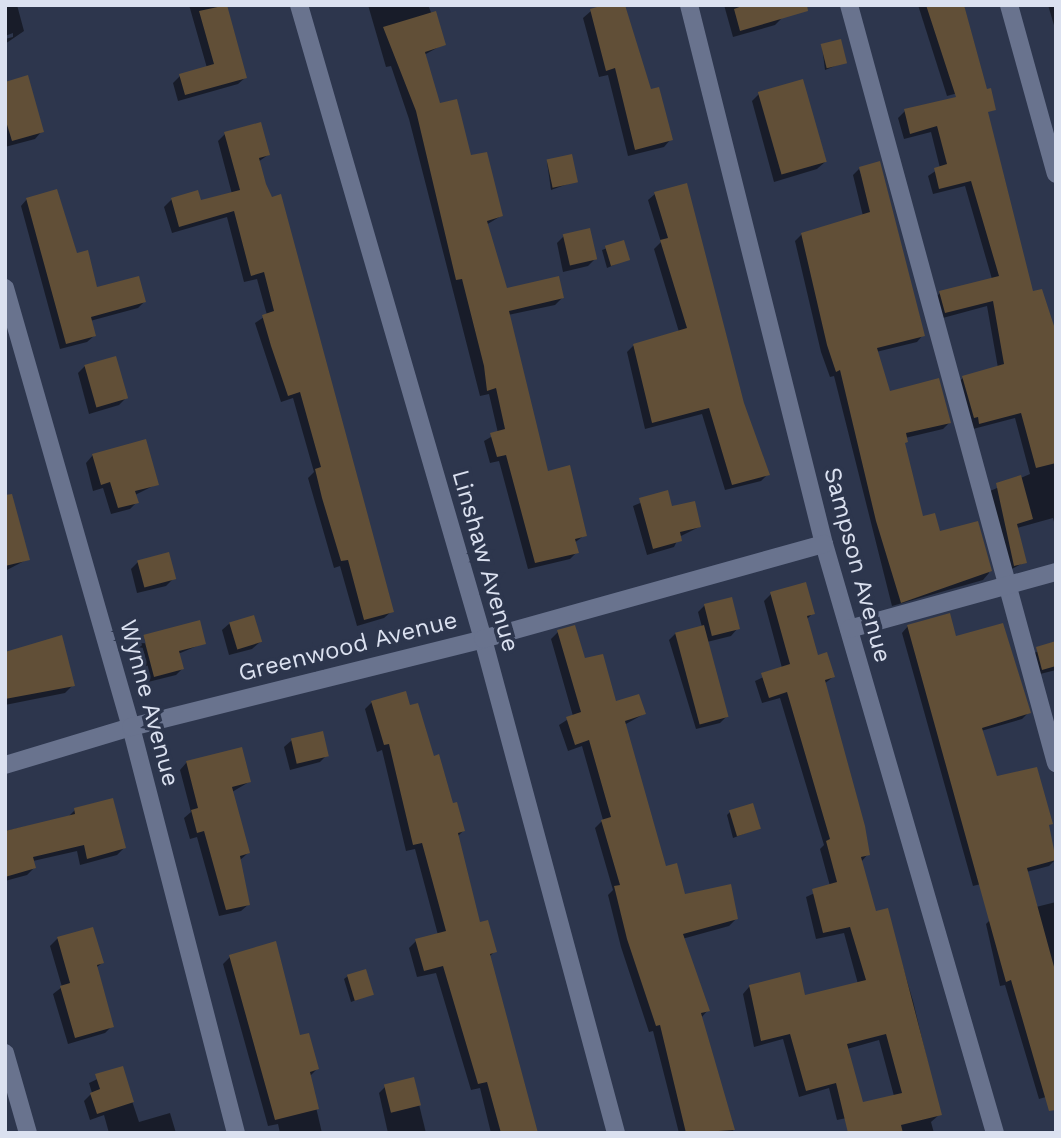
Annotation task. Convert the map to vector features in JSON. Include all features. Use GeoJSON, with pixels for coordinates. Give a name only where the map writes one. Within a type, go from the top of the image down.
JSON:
{"type":"FeatureCollection","features":[{"type":"Feature","properties":{"kind":"street","name":"Linshaw Avenue"},"geometry":{"type":"LineString","coordinates":[[299,5],[483,639],[616,1133]]}},
{"type":"Feature","properties":{"kind":"street","name":"Sampson Avenue"},"geometry":{"type":"LineString","coordinates":[[689,5],[824,544],[995,1133]]}},
{"type":"Feature","properties":{"kind":"street"},"geometry":{"type":"LineString","coordinates":[[849,5],[1056,763]]}},
{"type":"Feature","properties":{"kind":"street"},"geometry":{"type":"LineString","coordinates":[[1009,5],[1056,174]]}},
{"type":"Feature","properties":{"kind":"street","name":"Wynne Avenue"},"geometry":{"type":"LineString","coordinates":[[5,288],[131,727],[236,1133]]}},
{"type":"Feature","properties":{"kind":"street","name":"Greenwood Avenue"},"geometry":{"type":"LineString","coordinates":[[5,765],[131,727],[483,639],[824,544]]}},
{"type":"Feature","properties":{"kind":"street"},"geometry":{"type":"LineString","coordinates":[[849,629],[1056,572]]}},
{"type":"Feature","properties":{"kind":"street"},"geometry":{"type":"LineString","coordinates":[[5,1052],[28,1133]]}},
{"type":"Feature","properties":{"kind":"building"},"geometry":{"type":"Polygon","coordinates":[[[227,5],[247,78],[185,95],[179,74],[214,64],[199,11],[227,5]]]}},
{"type":"Feature","properties":{"kind":"building"},"geometry":{"type":"Polygon","coordinates":[[[604,5],[625,5],[651,89],[659,87],[673,140],[635,150],[615,68],[606,71],[590,9],[604,5]]]}},
{"type":"Feature","properties":{"kind":"building"},"geometry":{"type":"Polygon","coordinates":[[[745,5],[807,5],[808,11],[740,31],[734,9],[745,5]]]}},
{"type":"Feature","properties":{"kind":"building"},"geometry":{"type":"Polygon","coordinates":[[[926,5],[964,5],[987,89],[991,88],[996,110],[988,112],[1033,291],[1042,289],[1056,332],[1056,463],[1036,468],[1021,413],[979,424],[978,417],[974,418],[962,376],[1004,364],[993,301],[945,313],[939,291],[999,276],[971,181],[939,189],[934,168],[947,164],[937,126],[910,134],[904,109],[956,97],[926,5]]]}},
{"type":"Feature","properties":{"kind":"building"},"geometry":{"type":"Polygon","coordinates":[[[436,11],[446,45],[425,52],[440,103],[457,99],[471,155],[487,152],[503,216],[487,221],[507,288],[559,276],[564,298],[509,311],[548,471],[570,465],[587,536],[575,539],[579,553],[535,563],[506,455],[497,457],[490,433],[505,429],[496,388],[487,391],[484,366],[462,279],[456,280],[416,111],[383,27],[436,11]]]}},
{"type":"Feature","properties":{"kind":"building"},"geometry":{"type":"Polygon","coordinates":[[[841,39],[847,63],[827,68],[821,44],[841,39]]]}},
{"type":"Feature","properties":{"kind":"building"},"geometry":{"type":"Polygon","coordinates":[[[28,75],[44,132],[12,141],[5,118],[5,82],[28,75]]]}},
{"type":"Feature","properties":{"kind":"building"},"geometry":{"type":"Polygon","coordinates":[[[803,79],[827,162],[782,175],[758,92],[803,79]]]}},
{"type":"Feature","properties":{"kind":"building"},"geometry":{"type":"Polygon","coordinates":[[[261,122],[270,155],[259,158],[266,184],[272,197],[281,194],[394,612],[364,620],[348,560],[341,561],[322,498],[315,469],[321,467],[300,392],[288,396],[262,315],[274,311],[264,272],[251,276],[234,211],[179,227],[171,198],[198,190],[201,200],[240,190],[224,132],[261,122]]]}},
{"type":"Feature","properties":{"kind":"building"},"geometry":{"type":"Polygon","coordinates":[[[572,154],[578,182],[553,188],[547,159],[572,154]]]}},
{"type":"Feature","properties":{"kind":"building"},"geometry":{"type":"Polygon","coordinates":[[[880,161],[925,336],[877,348],[890,391],[939,378],[951,423],[906,433],[908,442],[905,443],[923,516],[935,513],[940,531],[978,521],[992,571],[901,603],[876,521],[840,370],[836,372],[827,345],[801,233],[870,212],[859,167],[880,161]]]}},
{"type":"Feature","properties":{"kind":"building"},"geometry":{"type":"Polygon","coordinates":[[[687,183],[744,403],[770,475],[732,485],[709,408],[652,423],[633,344],[687,328],[660,240],[668,238],[654,192],[687,183]]]}},
{"type":"Feature","properties":{"kind":"building"},"geometry":{"type":"Polygon","coordinates":[[[57,189],[77,253],[88,250],[97,287],[139,276],[146,302],[91,317],[96,336],[66,344],[26,198],[57,189]]]}},
{"type":"Feature","properties":{"kind":"building"},"geometry":{"type":"Polygon","coordinates":[[[590,228],[597,259],[570,265],[563,234],[590,228]]]}},
{"type":"Feature","properties":{"kind":"building"},"geometry":{"type":"Polygon","coordinates":[[[624,240],[630,260],[611,266],[605,246],[624,240]]]}},
{"type":"Feature","properties":{"kind":"building"},"geometry":{"type":"Polygon","coordinates":[[[116,356],[128,398],[96,407],[84,365],[116,356]]]}},
{"type":"Feature","properties":{"kind":"building"},"geometry":{"type":"Polygon","coordinates":[[[146,439],[159,485],[135,491],[139,503],[118,508],[110,482],[101,485],[92,454],[146,439]]]}},
{"type":"Feature","properties":{"kind":"building"},"geometry":{"type":"Polygon","coordinates":[[[1021,475],[1033,519],[1017,524],[1027,563],[1014,566],[996,483],[1021,475]]]}},
{"type":"Feature","properties":{"kind":"building"},"geometry":{"type":"Polygon","coordinates":[[[668,490],[672,506],[695,501],[701,527],[680,532],[682,541],[653,549],[639,498],[668,490]]]}},
{"type":"Feature","properties":{"kind":"building"},"geometry":{"type":"Polygon","coordinates":[[[12,494],[30,560],[5,566],[5,495],[12,494]]]}},
{"type":"Feature","properties":{"kind":"building"},"geometry":{"type":"Polygon","coordinates":[[[169,552],[176,579],[144,588],[137,561],[169,552]]]}},
{"type":"Feature","properties":{"kind":"building"},"geometry":{"type":"Polygon","coordinates":[[[806,582],[815,614],[807,616],[818,655],[827,652],[835,677],[825,680],[865,826],[870,855],[861,857],[876,911],[888,908],[942,1115],[901,1125],[903,1133],[848,1133],[836,1083],[806,1091],[790,1034],[761,1041],[749,985],[800,972],[805,995],[866,980],[850,927],[823,933],[812,889],[837,882],[826,841],[830,839],[787,692],[769,698],[761,673],[790,664],[770,592],[806,582]],[[886,1034],[847,1044],[863,1102],[902,1093],[886,1034]]]}},
{"type":"Feature","properties":{"kind":"building"},"geometry":{"type":"Polygon","coordinates":[[[732,597],[740,629],[712,636],[704,604],[732,597]]]}},
{"type":"Feature","properties":{"kind":"building"},"geometry":{"type":"Polygon","coordinates":[[[950,613],[956,636],[1003,623],[1031,713],[982,728],[997,776],[1037,767],[1053,824],[1049,825],[1056,860],[1027,868],[1056,974],[1056,1110],[1049,1111],[1011,980],[1006,982],[907,625],[950,613]]]}},
{"type":"Feature","properties":{"kind":"building"},"geometry":{"type":"Polygon","coordinates":[[[254,615],[262,642],[237,649],[229,623],[254,615]]]}},
{"type":"Feature","properties":{"kind":"building"},"geometry":{"type":"Polygon","coordinates":[[[200,620],[206,644],[179,651],[184,669],[154,677],[143,635],[200,620]]]}},
{"type":"Feature","properties":{"kind":"building"},"geometry":{"type":"Polygon","coordinates":[[[575,625],[585,658],[603,654],[616,701],[639,694],[646,714],[625,721],[666,866],[677,863],[685,894],[731,884],[738,919],[683,934],[710,1011],[701,1013],[735,1130],[686,1133],[660,1025],[656,1026],[627,939],[614,886],[620,885],[601,820],[611,817],[589,740],[575,745],[566,717],[581,712],[557,630],[575,625]]]}},
{"type":"Feature","properties":{"kind":"building"},"geometry":{"type":"Polygon","coordinates":[[[704,625],[729,717],[700,725],[675,633],[704,625]]]}},
{"type":"Feature","properties":{"kind":"building"},"geometry":{"type":"Polygon","coordinates":[[[62,635],[75,686],[5,699],[5,652],[62,635]]]}},
{"type":"Feature","properties":{"kind":"building"},"geometry":{"type":"Polygon","coordinates":[[[1056,641],[1056,666],[1042,670],[1036,647],[1056,641]]]}},
{"type":"Feature","properties":{"kind":"building"},"geometry":{"type":"Polygon","coordinates":[[[406,691],[410,705],[418,703],[434,756],[439,754],[453,803],[457,802],[465,831],[458,833],[480,922],[488,920],[497,952],[490,954],[538,1133],[501,1133],[487,1082],[478,1084],[443,966],[424,971],[415,939],[446,931],[422,843],[413,845],[389,744],[384,745],[371,701],[406,691]]]}},
{"type":"Feature","properties":{"kind":"building"},"geometry":{"type":"Polygon","coordinates":[[[323,731],[329,756],[297,764],[291,738],[323,731]]]}},
{"type":"Feature","properties":{"kind":"building"},"geometry":{"type":"Polygon","coordinates":[[[242,747],[251,782],[232,787],[250,853],[240,856],[250,905],[226,910],[204,831],[197,833],[191,810],[198,808],[186,761],[242,747]]]}},
{"type":"Feature","properties":{"kind":"building"},"geometry":{"type":"Polygon","coordinates":[[[113,798],[126,848],[87,859],[84,845],[33,857],[36,868],[5,877],[5,831],[75,814],[74,808],[113,798]]]}},
{"type":"Feature","properties":{"kind":"building"},"geometry":{"type":"Polygon","coordinates":[[[753,803],[761,829],[737,836],[729,810],[753,803]]]}},
{"type":"Feature","properties":{"kind":"building"},"geometry":{"type":"Polygon","coordinates":[[[93,927],[104,963],[97,965],[114,1027],[75,1038],[60,986],[70,983],[57,937],[93,927]]]}},
{"type":"Feature","properties":{"kind":"building"},"geometry":{"type":"Polygon","coordinates":[[[276,941],[300,1035],[309,1033],[319,1069],[310,1072],[319,1109],[275,1120],[229,955],[276,941]]]}},
{"type":"Feature","properties":{"kind":"building"},"geometry":{"type":"Polygon","coordinates":[[[366,969],[374,995],[355,1001],[347,975],[366,969]]]}},
{"type":"Feature","properties":{"kind":"building"},"geometry":{"type":"Polygon","coordinates":[[[123,1066],[134,1102],[97,1114],[90,1093],[100,1089],[95,1074],[123,1066]]]}},
{"type":"Feature","properties":{"kind":"building"},"geometry":{"type":"Polygon","coordinates":[[[414,1077],[421,1105],[391,1113],[384,1084],[414,1077]]]}}]}
